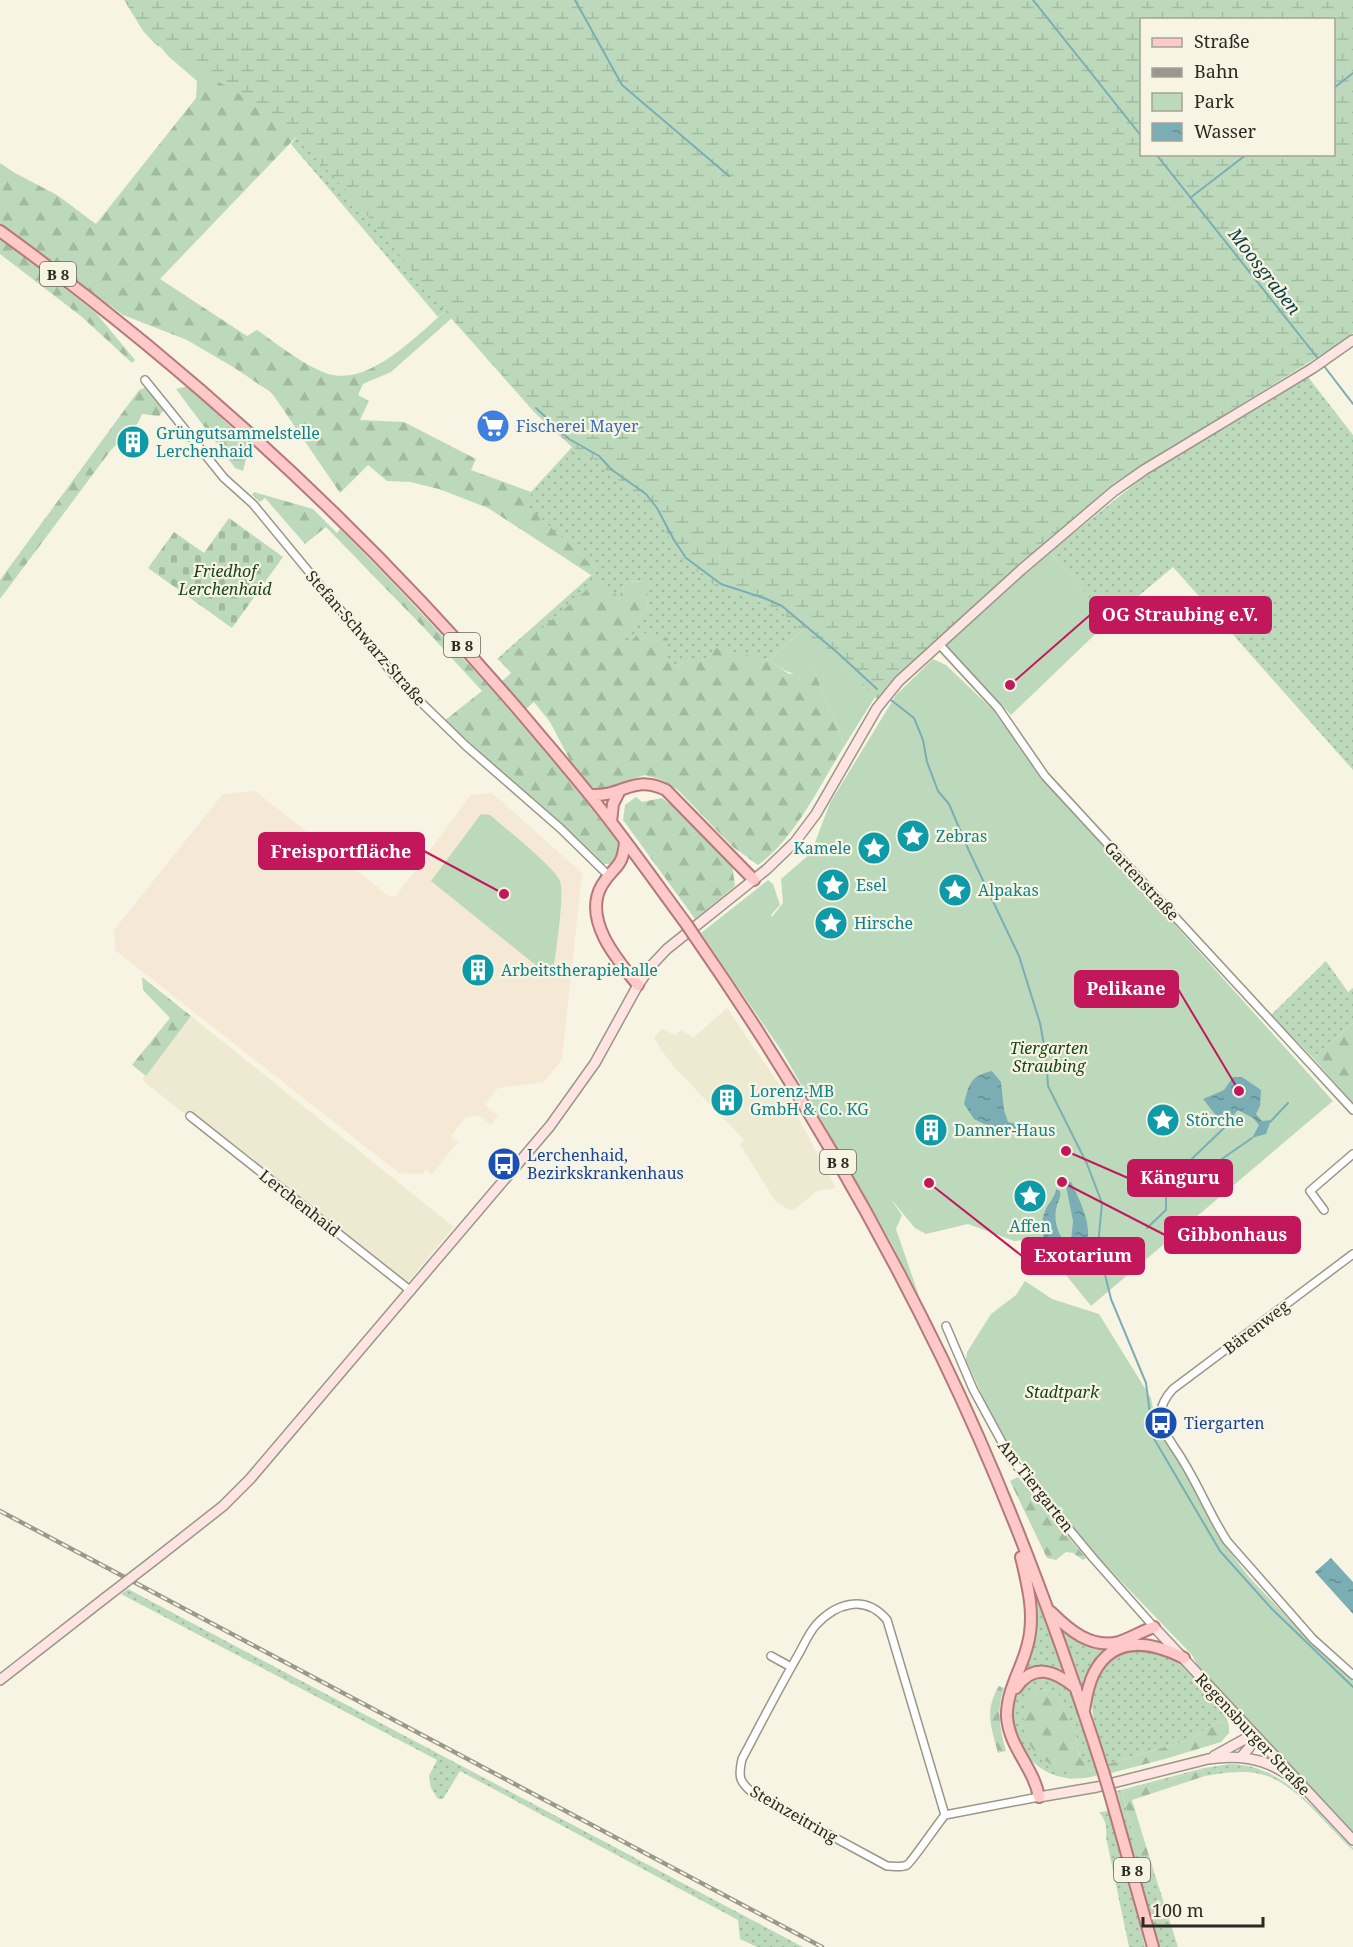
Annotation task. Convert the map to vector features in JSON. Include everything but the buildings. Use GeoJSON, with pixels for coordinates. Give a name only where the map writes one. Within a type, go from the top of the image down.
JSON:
{"type":"FeatureCollection","features":[{"type":"Feature","properties":{"kind":"main road","name":"B 8"},"geometry":{"type":"LineString","coordinates":[[0,231],[60,275],[194,384],[325,503],[400,579],[484,669],[590,795],[687,925],[755,1026],[874,1227],[943,1360],[995,1475],[1048,1608],[1084,1710],[1153,1947]]}},
{"type":"Feature","properties":{"kind":"main road"},"geometry":{"type":"LineString","coordinates":[[590,795],[604,796],[619,792],[633,784],[645,783],[666,790],[754,880]]}},
{"type":"Feature","properties":{"kind":"main road"},"geometry":{"type":"LineString","coordinates":[[611,822],[613,804],[619,792]]}},
{"type":"Feature","properties":{"kind":"main road"},"geometry":{"type":"LineString","coordinates":[[625,841],[620,866],[609,876],[597,896],[597,907],[601,930],[609,947],[638,985]]}},
{"type":"Feature","properties":{"kind":"main road"},"geometry":{"type":"LineString","coordinates":[[620,866],[642,865]]}},
{"type":"Feature","properties":{"kind":"main road"},"geometry":{"type":"LineString","coordinates":[[1014,1524],[1029,1588],[1031,1620],[1028,1645],[1010,1695],[1007,1717],[1011,1736],[1036,1782],[1039,1797]]}},
{"type":"Feature","properties":{"kind":"main road"},"geometry":{"type":"LineString","coordinates":[[1048,1608],[1080,1637],[1101,1643],[1118,1642],[1154,1627]]}},
{"type":"Feature","properties":{"kind":"main road"},"geometry":{"type":"LineString","coordinates":[[1146,1644],[1154,1627]]}},
{"type":"Feature","properties":{"kind":"main road"},"geometry":{"type":"LineString","coordinates":[[1084,1710],[1094,1674],[1106,1657],[1114,1651],[1129,1645],[1146,1644],[1184,1658]]}},
{"type":"Feature","properties":{"kind":"main road"},"geometry":{"type":"LineString","coordinates":[[1010,1695],[1022,1679],[1040,1671],[1059,1675],[1076,1688]]}},
{"type":"Feature","properties":{"kind":"street"},"geometry":{"type":"LineString","coordinates":[[0,1680],[223,1506],[250,1479],[567,1104],[595,1063],[651,966],[667,949],[784,854],[806,828],[888,692],[1021,570],[1114,491],[1144,470],[1313,368],[1353,340]]}},
{"type":"Feature","properties":{"kind":"street","name":"Stefan-Schwarz-Straße"},"geometry":{"type":"LineString","coordinates":[[145,380],[224,478],[253,504],[398,680],[466,746],[568,835],[609,876]]}},
{"type":"Feature","properties":{"kind":"street","name":"Gartenstraße"},"geometry":{"type":"LineString","coordinates":[[939,644],[998,708],[1045,776],[1353,1110]]}},
{"type":"Feature","properties":{"kind":"street","name":"Lerchenhaid"},"geometry":{"type":"LineString","coordinates":[[190,1116],[411,1291]]}},
{"type":"Feature","properties":{"kind":"street"},"geometry":{"type":"LineString","coordinates":[[1324,1210],[1311,1191],[1353,1154]]}},
{"type":"Feature","properties":{"kind":"street","name":"Bärenweg"},"geometry":{"type":"LineString","coordinates":[[1353,1254],[1173,1389],[1163,1404],[1160,1419],[1165,1433],[1189,1469],[1215,1523],[1227,1540],[1313,1639],[1353,1675]]}},
{"type":"Feature","properties":{"kind":"street","name":"Am Tiergarten"},"geometry":{"type":"LineString","coordinates":[[946,1326],[973,1389],[1011,1459],[1154,1627]]}},
{"type":"Feature","properties":{"kind":"street","name":"Steinzeitring"},"geometry":{"type":"LineString","coordinates":[[860,1603],[880,1612],[887,1620],[945,1815],[922,1844],[914,1859],[907,1865],[887,1866],[754,1794],[743,1785],[739,1773],[742,1759],[814,1627],[835,1610],[860,1603]]}},
{"type":"Feature","properties":{"kind":"street","name":"Regensburger Straße"},"geometry":{"type":"LineString","coordinates":[[1154,1627],[1353,1840]]}},
{"type":"Feature","properties":{"kind":"street"},"geometry":{"type":"LineString","coordinates":[[771,1656],[791,1667]]}},
{"type":"Feature","properties":{"kind":"street"},"geometry":{"type":"LineString","coordinates":[[1241,1757],[1251,1745],[1254,1734]]}},
{"type":"Feature","properties":{"kind":"street"},"geometry":{"type":"LineString","coordinates":[[1208,1759],[1254,1734]]}},
{"type":"Feature","properties":{"kind":"street"},"geometry":{"type":"LineString","coordinates":[[945,1815],[1097,1787],[1208,1759],[1241,1757],[1270,1764],[1295,1779]]}},
{"type":"Feature","properties":{"kind":"shaded area"},"geometry":{"type":"Polygon","coordinates":[[[255,791],[389,896],[396,896],[471,795],[492,793],[582,873],[562,1059],[544,1082],[498,1088],[485,1105],[498,1116],[491,1125],[479,1115],[466,1117],[451,1136],[458,1142],[432,1174],[426,1169],[422,1174],[399,1173],[115,950],[114,930],[223,794],[255,791]]]}},
{"type":"Feature","properties":{"kind":"shaded area"},"geometry":{"type":"Polygon","coordinates":[[[727,1008],[785,1093],[836,1188],[817,1191],[795,1209],[788,1210],[775,1201],[740,1144],[744,1140],[676,1069],[654,1037],[662,1029],[675,1035],[681,1030],[693,1038],[727,1008]]]}},
{"type":"Feature","properties":{"kind":"shaded area"},"geometry":{"type":"Polygon","coordinates":[[[191,1016],[454,1227],[403,1288],[142,1080],[191,1016]]]}},
{"type":"Feature","properties":{"kind":"green space"},"geometry":{"type":"Polygon","coordinates":[[[124,0],[1353,0],[1353,333],[1114,483],[919,656],[888,685],[877,699],[778,609],[714,585],[683,560],[646,500],[610,474],[596,460],[572,447],[534,412],[443,309],[357,203],[290,129],[263,108],[155,44],[143,31],[124,0]]]}},
{"type":"Feature","properties":{"kind":"green space"},"geometry":{"type":"Polygon","coordinates":[[[150,34],[246,90],[298,135],[160,279],[247,336],[257,330],[304,362],[333,375],[363,372],[379,364],[409,343],[446,310],[452,318],[391,372],[363,384],[358,395],[369,401],[360,420],[404,422],[476,459],[471,470],[531,492],[529,507],[597,570],[591,575],[488,508],[439,489],[410,482],[387,481],[368,465],[340,493],[272,393],[187,340],[123,315],[0,224],[0,163],[57,195],[96,224],[196,98],[197,81],[168,56],[150,34]]]}},
{"type":"Feature","properties":{"kind":"green space"},"geometry":{"type":"Polygon","coordinates":[[[298,135],[359,201],[446,310],[438,317],[291,144],[298,135]]]}},
{"type":"Feature","properties":{"kind":"green space"},"geometry":{"type":"Polygon","coordinates":[[[0,238],[96,313],[135,360],[132,363],[82,317],[0,254],[0,238]]]}},
{"type":"Feature","properties":{"kind":"green space"},"geometry":{"type":"Polygon","coordinates":[[[1308,377],[1353,435],[1353,770],[1173,567],[1109,621],[1050,552],[1146,475],[1308,377]]]}},
{"type":"Feature","properties":{"kind":"green space"},"geometry":{"type":"Polygon","coordinates":[[[188,386],[250,445],[243,471],[235,468],[176,389],[188,386]]]}},
{"type":"Feature","properties":{"kind":"green space"},"geometry":{"type":"Polygon","coordinates":[[[147,387],[164,409],[159,416],[142,414],[138,423],[111,450],[0,599],[0,580],[139,390],[147,387]]]}},
{"type":"Feature","properties":{"kind":"green space"},"geometry":{"type":"Polygon","coordinates":[[[576,438],[772,597],[875,697],[802,630],[769,660],[717,649],[702,661],[684,661],[679,666],[626,645],[621,641],[648,608],[646,582],[626,581],[619,597],[502,663],[497,659],[597,570],[528,507],[531,492],[572,447],[576,438]]]}},
{"type":"Feature","properties":{"kind":"green space"},"geometry":{"type":"Polygon","coordinates":[[[254,492],[313,509],[337,533],[340,529],[377,567],[484,681],[618,842],[617,855],[610,864],[602,864],[564,827],[444,721],[482,691],[426,630],[326,527],[305,544],[265,498],[260,502],[252,495],[254,492]]]}},
{"type":"Feature","properties":{"kind":"green space","name":"Friedhof Lerchenhaid"},"geometry":{"type":"Polygon","coordinates":[[[229,518],[283,557],[232,628],[148,568],[174,532],[204,553],[229,518]]]}},
{"type":"Feature","properties":{"kind":"green space"},"geometry":{"type":"Polygon","coordinates":[[[1050,552],[1109,621],[1011,715],[945,645],[1050,552]]]}},
{"type":"Feature","properties":{"kind":"green space"},"geometry":{"type":"Polygon","coordinates":[[[598,580],[619,597],[626,581],[647,582],[648,608],[622,641],[627,645],[640,632],[668,638],[667,661],[679,666],[684,661],[702,661],[716,648],[769,660],[789,674],[814,670],[845,745],[796,825],[772,854],[758,865],[733,847],[678,790],[662,780],[645,775],[626,781],[614,788],[593,788],[574,768],[550,722],[534,702],[526,709],[502,681],[511,673],[502,663],[598,580]]]}},
{"type":"Feature","properties":{"kind":"green space"},"geometry":{"type":"Polygon","coordinates":[[[802,630],[875,697],[845,745],[814,670],[795,674],[769,660],[802,630]]]}},
{"type":"Feature","properties":{"kind":"green space","name":"Tiergarten Straubing"},"geometry":{"type":"Polygon","coordinates":[[[933,659],[946,665],[994,711],[1044,779],[1333,1101],[1091,1306],[1037,1239],[1014,1241],[968,1224],[926,1234],[915,1228],[890,1198],[902,1215],[896,1229],[919,1296],[783,1053],[701,933],[768,880],[773,884],[780,905],[771,915],[772,917],[783,903],[781,879],[811,853],[830,803],[896,695],[933,659]]]}},
{"type":"Feature","properties":{"kind":"green space"},"geometry":{"type":"Polygon","coordinates":[[[636,797],[642,802],[662,798],[688,817],[732,864],[735,886],[695,919],[623,820],[625,805],[636,797]]]}},
{"type":"Feature","properties":{"kind":"green space"},"geometry":{"type":"Polygon","coordinates":[[[481,814],[490,815],[549,867],[560,881],[561,912],[553,973],[548,975],[431,881],[481,814]]]}},
{"type":"Feature","properties":{"kind":"green space"},"geometry":{"type":"Polygon","coordinates":[[[1326,961],[1348,992],[1353,988],[1353,1023],[1313,1058],[1271,1015],[1326,961]]]}},
{"type":"Feature","properties":{"kind":"green space"},"geometry":{"type":"Polygon","coordinates":[[[142,977],[191,1016],[146,1076],[132,1065],[170,1018],[143,990],[142,977]]]}},
{"type":"Feature","properties":{"kind":"green space"},"geometry":{"type":"Polygon","coordinates":[[[1353,1023],[1353,1103],[1313,1058],[1353,1023]]]}},
{"type":"Feature","properties":{"kind":"green space","name":"Stadtpark"},"geometry":{"type":"Polygon","coordinates":[[[1025,1281],[1052,1299],[1099,1314],[1151,1398],[1156,1425],[1185,1470],[1218,1536],[1249,1577],[1289,1619],[1353,1679],[1353,1832],[1199,1668],[1192,1655],[1091,1550],[999,1432],[966,1360],[967,1352],[991,1314],[1016,1295],[1025,1281]]]}},
{"type":"Feature","properties":{"kind":"green space"},"geometry":{"type":"Polygon","coordinates":[[[1018,1477],[1086,1558],[1083,1560],[1073,1553],[1066,1552],[1056,1560],[1047,1558],[1010,1481],[1018,1477]]]}},
{"type":"Feature","properties":{"kind":"green space"},"geometry":{"type":"Polygon","coordinates":[[[128,1589],[803,1947],[757,1947],[740,1939],[738,1920],[460,1771],[443,1799],[438,1799],[431,1788],[429,1776],[437,1760],[121,1594],[128,1589]]]}},
{"type":"Feature","properties":{"kind":"green space"},"geometry":{"type":"Polygon","coordinates":[[[1035,1599],[1038,1600],[1063,1671],[1061,1672],[1024,1670],[1035,1599]]]}},
{"type":"Feature","properties":{"kind":"green space"},"geometry":{"type":"Polygon","coordinates":[[[1063,1633],[1089,1645],[1108,1648],[1092,1667],[1083,1688],[1081,1688],[1063,1633]]]}},
{"type":"Feature","properties":{"kind":"green space"},"geometry":{"type":"Polygon","coordinates":[[[1145,1648],[1168,1655],[1184,1667],[1213,1698],[1229,1726],[1219,1721],[1189,1740],[1108,1764],[1092,1708],[1094,1685],[1103,1667],[1114,1656],[1125,1651],[1145,1648]]]}},
{"type":"Feature","properties":{"kind":"green space"},"geometry":{"type":"Polygon","coordinates":[[[1042,1675],[1060,1681],[1073,1698],[1084,1724],[1098,1775],[1064,1778],[1049,1773],[1036,1765],[1018,1740],[1014,1725],[1015,1695],[1030,1679],[1042,1675]],[[1050,1690],[1037,1691],[1028,1698],[1024,1729],[1033,1746],[1048,1763],[1091,1772],[1079,1756],[1076,1735],[1058,1694],[1050,1690]]]}},
{"type":"Feature","properties":{"kind":"green space"},"geometry":{"type":"Polygon","coordinates":[[[999,1686],[1004,1688],[1000,1704],[1000,1720],[1006,1751],[998,1753],[991,1727],[990,1711],[999,1686]]]}},
{"type":"Feature","properties":{"kind":"green space"},"geometry":{"type":"Polygon","coordinates":[[[1050,1690],[1058,1694],[1076,1735],[1079,1756],[1091,1772],[1087,1776],[1067,1772],[1048,1763],[1027,1741],[1023,1723],[1028,1697],[1037,1691],[1050,1690]]]}},
{"type":"Feature","properties":{"kind":"green space"},"geometry":{"type":"Polygon","coordinates":[[[1219,1721],[1229,1726],[1229,1733],[1221,1742],[1111,1773],[1108,1764],[1189,1740],[1219,1721]]]}},
{"type":"Feature","properties":{"kind":"green space"},"geometry":{"type":"Polygon","coordinates":[[[1230,1764],[1250,1766],[1284,1782],[1313,1806],[1353,1850],[1298,1795],[1273,1778],[1260,1774],[1239,1772],[1205,1776],[1203,1770],[1122,1792],[1143,1871],[1153,1869],[1178,1947],[1158,1947],[1117,1791],[1204,1768],[1230,1764]]]}},
{"type":"Feature","properties":{"kind":"green space"},"geometry":{"type":"Polygon","coordinates":[[[1203,1770],[1205,1776],[1132,1800],[1153,1869],[1143,1872],[1122,1792],[1203,1770]]]}},
{"type":"Feature","properties":{"kind":"green space"},"geometry":{"type":"Polygon","coordinates":[[[1108,1811],[1145,1947],[1129,1947],[1106,1837],[1106,1824],[1099,1812],[1108,1811]]]}},
{"type":"Feature","properties":{"kind":"water"},"geometry":{"type":"Polygon","coordinates":[[[992,1071],[1001,1082],[1004,1110],[1008,1122],[1017,1124],[1022,1129],[1021,1132],[1016,1132],[1007,1126],[990,1127],[974,1119],[964,1104],[967,1091],[975,1078],[992,1071]]]}},
{"type":"Feature","properties":{"kind":"water"},"geometry":{"type":"Polygon","coordinates":[[[1233,1077],[1242,1077],[1261,1090],[1260,1106],[1256,1114],[1262,1121],[1271,1120],[1266,1134],[1252,1138],[1259,1125],[1253,1118],[1238,1110],[1232,1117],[1234,1122],[1225,1127],[1203,1099],[1224,1090],[1233,1077]]]}},
{"type":"Feature","properties":{"kind":"water"},"geometry":{"type":"Polygon","coordinates":[[[1068,1182],[1071,1182],[1085,1214],[1088,1233],[1085,1255],[1080,1267],[1072,1269],[1052,1251],[1042,1229],[1045,1211],[1056,1189],[1060,1191],[1060,1198],[1055,1216],[1056,1225],[1065,1243],[1071,1241],[1073,1221],[1066,1186],[1068,1182]]]}},
{"type":"Feature","properties":{"kind":"water"},"geometry":{"type":"Polygon","coordinates":[[[1331,1558],[1353,1582],[1353,1614],[1315,1572],[1331,1558]]]}},
{"type":"Feature","properties":{"kind":"waterway"},"geometry":{"type":"LineString","coordinates":[[575,0],[622,85],[729,176]]}},
{"type":"Feature","properties":{"kind":"waterway","name":"Moosgraben"},"geometry":{"type":"LineString","coordinates":[[1033,0],[1140,134]]}},
{"type":"Feature","properties":{"kind":"waterway"},"geometry":{"type":"LineString","coordinates":[[1335,87],[1353,73]]}},
{"type":"Feature","properties":{"kind":"waterway","name":"Moosgraben"},"geometry":{"type":"LineString","coordinates":[[1158,156],[1320,361]]}},
{"type":"Feature","properties":{"kind":"waterway"},"geometry":{"type":"LineString","coordinates":[[1190,198],[1244,156]]}},
{"type":"Feature","properties":{"kind":"waterway","name":"Moosgraben"},"geometry":{"type":"LineString","coordinates":[[1324,366],[1353,404]]}},
{"type":"Feature","properties":{"kind":"waterway"},"geometry":{"type":"LineString","coordinates":[[536,408],[569,439],[599,456],[612,470],[646,494],[657,508],[686,558],[721,584],[782,606],[877,689]]}},
{"type":"Feature","properties":{"kind":"waterway"},"geometry":{"type":"LineString","coordinates":[[891,700],[914,718],[938,791],[949,804],[1019,956],[1040,1023],[1048,1086],[1087,1164],[1102,1203],[1098,1246],[1111,1299],[1146,1383],[1153,1437],[1220,1551],[1272,1609],[1353,1687]]}},
{"type":"Feature","properties":{"kind":"waterway"},"geometry":{"type":"LineString","coordinates":[[1270,1122],[1288,1103]]}},
{"type":"Feature","properties":{"kind":"waterway"},"geometry":{"type":"LineString","coordinates":[[1176,1190],[1173,1177],[1225,1127]]}},
{"type":"Feature","properties":{"kind":"waterway"},"geometry":{"type":"LineString","coordinates":[[1147,1228],[1166,1210],[1166,1194],[1184,1190],[1252,1138]]}},
{"type":"Feature","properties":{"kind":"railway"},"geometry":{"type":"LineString","coordinates":[[0,1511],[822,1947]]}},
{"type":"Feature","properties":{"kind":"place","name":"Fischerei Mayer"},"geometry":{"type":"Point","coordinates":[493,426]}},
{"type":"Feature","properties":{"kind":"place","name":"Grüngutsammelstelle Lerchenhaid"},"geometry":{"type":"Point","coordinates":[133,442]}},
{"type":"Feature","properties":{"kind":"place","name":"OG Straubing e.V."},"geometry":{"type":"Point","coordinates":[1010,685]}},
{"type":"Feature","properties":{"kind":"place","name":"Zebras"},"geometry":{"type":"Point","coordinates":[913,836]}},
{"type":"Feature","properties":{"kind":"place","name":"Kamele"},"geometry":{"type":"Point","coordinates":[874,848]}},
{"type":"Feature","properties":{"kind":"place","name":"Esel"},"geometry":{"type":"Point","coordinates":[833,885]}},
{"type":"Feature","properties":{"kind":"place","name":"Alpakas"},"geometry":{"type":"Point","coordinates":[955,890]}},
{"type":"Feature","properties":{"kind":"place","name":"Freisportfläche"},"geometry":{"type":"Point","coordinates":[504,894]}},
{"type":"Feature","properties":{"kind":"place","name":"Hirsche"},"geometry":{"type":"Point","coordinates":[831,923]}},
{"type":"Feature","properties":{"kind":"place","name":"Arbeitstherapiehalle"},"geometry":{"type":"Point","coordinates":[478,970]}},
{"type":"Feature","properties":{"kind":"place","name":"Pelikane"},"geometry":{"type":"Point","coordinates":[1239,1091]}},
{"type":"Feature","properties":{"kind":"place","name":"Lorenz-MB GmbH & Co. KG"},"geometry":{"type":"Point","coordinates":[727,1100]}},
{"type":"Feature","properties":{"kind":"place","name":"Störche"},"geometry":{"type":"Point","coordinates":[1163,1120]}},
{"type":"Feature","properties":{"kind":"place","name":"Danner-Haus"},"geometry":{"type":"Point","coordinates":[931,1130]}},
{"type":"Feature","properties":{"kind":"place","name":"Känguru"},"geometry":{"type":"Point","coordinates":[1066,1151]}},
{"type":"Feature","properties":{"kind":"place","name":"Lerchenhaid, Bezirkskrankenhaus"},"geometry":{"type":"Point","coordinates":[504,1164]}},
{"type":"Feature","properties":{"kind":"place","name":"Gibbonhaus"},"geometry":{"type":"Point","coordinates":[1062,1182]}},
{"type":"Feature","properties":{"kind":"place","name":"Exotarium"},"geometry":{"type":"Point","coordinates":[929,1183]}},
{"type":"Feature","properties":{"kind":"place","name":"Affen"},"geometry":{"type":"Point","coordinates":[1030,1196]}},
{"type":"Feature","properties":{"kind":"place","name":"Tiergarten"},"geometry":{"type":"Point","coordinates":[1161,1423]}}]}
